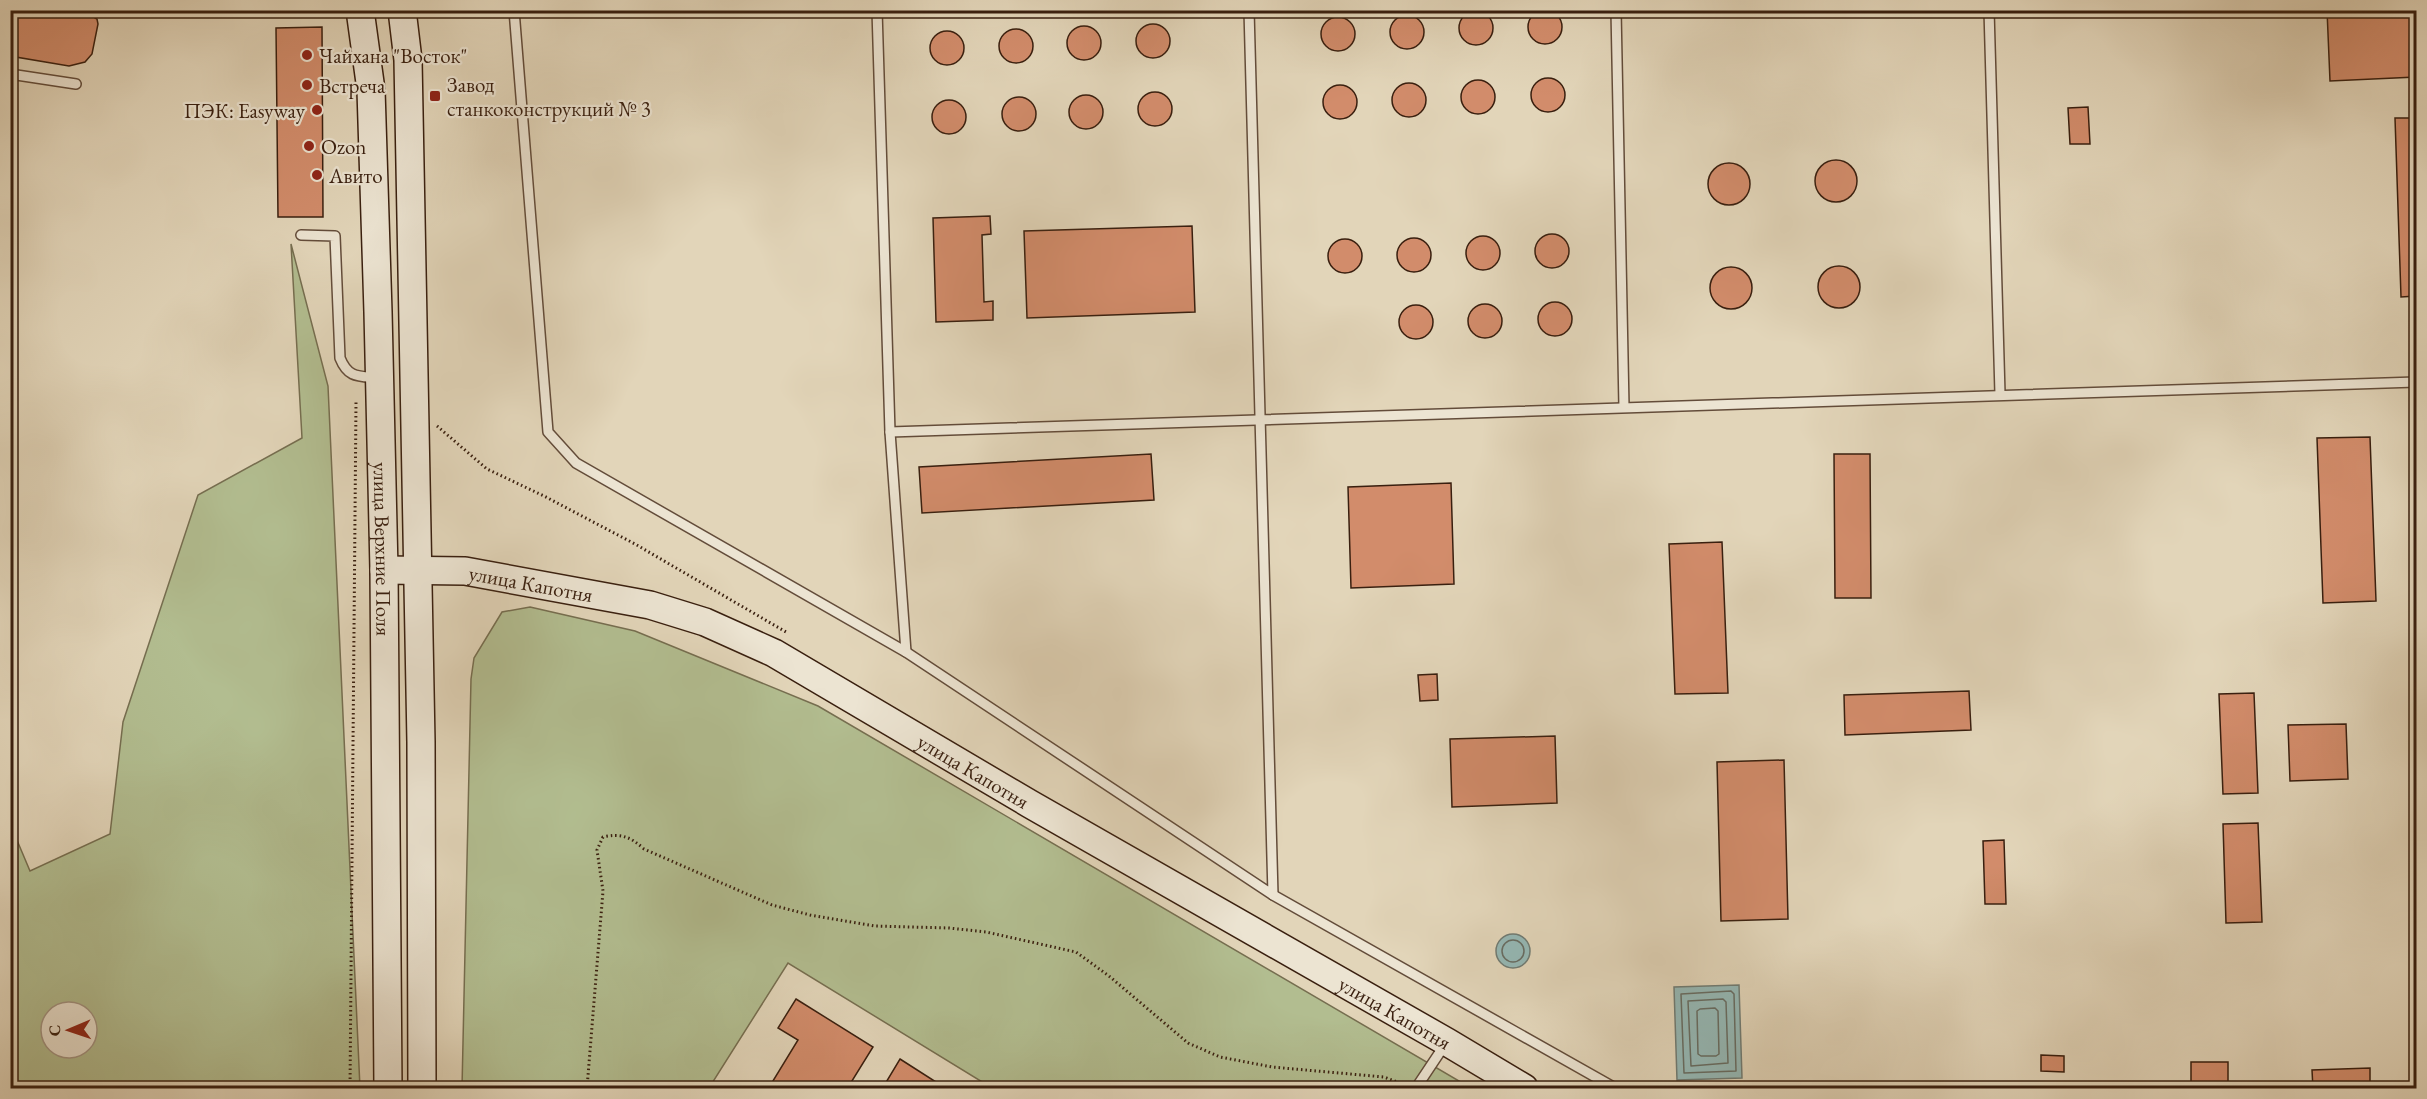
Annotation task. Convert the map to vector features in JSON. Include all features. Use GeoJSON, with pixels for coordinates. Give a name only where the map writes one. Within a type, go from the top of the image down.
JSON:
{"type":"FeatureCollection","features":[{"type":"Feature","properties":{"kind":"main road","name":"улица Верхние Поля"},"geometry":{"type":"LineString","coordinates":[[360,10],[371,90],[368,377],[384,570],[388,1089]]}},
{"type":"Feature","properties":{"kind":"main road","name":"улица Верхние Поля"},"geometry":{"type":"LineString","coordinates":[[402,10],[408,60],[421,754],[422,1089]]}},
{"type":"Feature","properties":{"kind":"main road","name":"улица Капотня"},"geometry":{"type":"LineString","coordinates":[[384,570],[465,571],[650,605],[705,622],[774,653],[1040,810],[1447,1042],[1524,1089]]}},
{"type":"Feature","properties":{"kind":"lane"},"geometry":{"type":"LineString","coordinates":[[514,10],[548,432],[576,463],[906,652],[1273,895],[1615,1089]]}},
{"type":"Feature","properties":{"kind":"lane"},"geometry":{"type":"LineString","coordinates":[[877,10],[891,432],[906,652]]}},
{"type":"Feature","properties":{"kind":"lane"},"geometry":{"type":"LineString","coordinates":[[1249,10],[1273,895]]}},
{"type":"Feature","properties":{"kind":"lane"},"geometry":{"type":"LineString","coordinates":[[1616,10],[1624,407]]}},
{"type":"Feature","properties":{"kind":"lane"},"geometry":{"type":"LineString","coordinates":[[1989,10],[2000,394]]}},
{"type":"Feature","properties":{"kind":"lane"},"geometry":{"type":"LineString","coordinates":[[10,74],[76,84]]}},
{"type":"Feature","properties":{"kind":"lane"},"geometry":{"type":"LineString","coordinates":[[301,235],[336,236],[340,358],[344,369],[368,377]]}},
{"type":"Feature","properties":{"kind":"lane"},"geometry":{"type":"LineString","coordinates":[[891,432],[2416,382]]}},
{"type":"Feature","properties":{"kind":"lane"},"geometry":{"type":"LineString","coordinates":[[1415,1089],[1447,1042]]}},
{"type":"Feature","properties":{"kind":"path"},"geometry":{"type":"LineString","coordinates":[[350,1089],[368,377]]}},
{"type":"Feature","properties":{"kind":"path"},"geometry":{"type":"LineString","coordinates":[[587,1089],[603,891],[597,850],[603,837],[616,834],[633,839],[644,849],[737,891],[772,905],[810,915],[875,926],[949,928],[986,932],[1076,952],[1109,976],[1188,1043],[1220,1057],[1272,1067],[1383,1077],[1415,1089]]}},
{"type":"Feature","properties":{"kind":"green space"},"geometry":{"type":"Polygon","coordinates":[[[291,244],[328,386],[360,1088],[11,1088],[11,826],[30,871],[110,834],[123,722],[198,495],[302,438],[291,244]]]}},
{"type":"Feature","properties":{"kind":"green space"},"geometry":{"type":"Polygon","coordinates":[[[530,607],[635,631],[818,706],[1471,1088],[992,1088],[788,963],[709,1088],[462,1088],[471,679],[474,658],[502,612],[530,607]]]}},
{"type":"Feature","properties":{"kind":"water"},"geometry":{"type":"Polygon","coordinates":[[[1513,934],[1525,939],[1530,951],[1525,963],[1513,968],[1501,963],[1496,951],[1501,939],[1513,934]]]}},
{"type":"Feature","properties":{"kind":"water"},"geometry":{"type":"Polygon","coordinates":[[[1739,985],[1742,1078],[1677,1080],[1674,987],[1739,985]]]}},
{"type":"Feature","properties":{"kind":"building"},"geometry":{"type":"Polygon","coordinates":[[[10,10],[57,10],[92,16],[97,19],[98,24],[92,54],[85,62],[69,66],[10,56],[10,10]]]}},
{"type":"Feature","properties":{"kind":"building"},"geometry":{"type":"Polygon","coordinates":[[[1545,10],[1557,15],[1562,27],[1557,39],[1545,44],[1533,39],[1528,27],[1533,15],[1545,10]]]}},
{"type":"Feature","properties":{"kind":"building"},"geometry":{"type":"Polygon","coordinates":[[[2327,10],[2416,10],[2416,77],[2330,81],[2327,10]]]}},
{"type":"Feature","properties":{"kind":"building"},"geometry":{"type":"Polygon","coordinates":[[[1476,11],[1488,16],[1493,28],[1488,40],[1476,45],[1464,40],[1459,28],[1464,16],[1476,11]]]}},
{"type":"Feature","properties":{"kind":"building"},"geometry":{"type":"Polygon","coordinates":[[[1407,15],[1419,20],[1424,32],[1419,44],[1407,49],[1395,44],[1390,32],[1395,20],[1407,15]]]}},
{"type":"Feature","properties":{"kind":"building"},"geometry":{"type":"Polygon","coordinates":[[[1338,17],[1350,22],[1355,34],[1350,46],[1338,51],[1326,46],[1321,34],[1326,22],[1338,17]]]}},
{"type":"Feature","properties":{"kind":"building"},"geometry":{"type":"Polygon","coordinates":[[[1153,24],[1165,29],[1170,41],[1165,53],[1153,58],[1141,53],[1136,41],[1141,29],[1153,24]]]}},
{"type":"Feature","properties":{"kind":"building"},"geometry":{"type":"Polygon","coordinates":[[[1084,26],[1096,31],[1101,43],[1096,55],[1084,60],[1072,55],[1067,43],[1072,31],[1084,26]]]}},
{"type":"Feature","properties":{"kind":"building"},"geometry":{"type":"Polygon","coordinates":[[[322,27],[323,217],[278,217],[276,28],[322,27]]]}},
{"type":"Feature","properties":{"kind":"building"},"geometry":{"type":"Polygon","coordinates":[[[1016,29],[1028,34],[1033,46],[1028,58],[1016,63],[1004,58],[999,46],[1004,34],[1016,29]]]}},
{"type":"Feature","properties":{"kind":"building"},"geometry":{"type":"Polygon","coordinates":[[[947,31],[959,36],[964,48],[959,60],[947,65],[935,60],[930,48],[935,36],[947,31]]]}},
{"type":"Feature","properties":{"kind":"building"},"geometry":{"type":"Polygon","coordinates":[[[1548,78],[1560,83],[1565,95],[1560,107],[1548,112],[1536,107],[1531,95],[1536,83],[1548,78]]]}},
{"type":"Feature","properties":{"kind":"building"},"geometry":{"type":"Polygon","coordinates":[[[1478,80],[1490,85],[1495,97],[1490,109],[1478,114],[1466,109],[1461,97],[1466,85],[1478,80]]]}},
{"type":"Feature","properties":{"kind":"building"},"geometry":{"type":"Polygon","coordinates":[[[1409,83],[1421,88],[1426,100],[1421,112],[1409,117],[1397,112],[1392,100],[1397,88],[1409,83]]]}},
{"type":"Feature","properties":{"kind":"building"},"geometry":{"type":"Polygon","coordinates":[[[1340,85],[1352,90],[1357,102],[1352,114],[1340,119],[1328,114],[1323,102],[1328,90],[1340,85]]]}},
{"type":"Feature","properties":{"kind":"building"},"geometry":{"type":"Polygon","coordinates":[[[1155,92],[1167,97],[1172,109],[1167,121],[1155,126],[1143,121],[1138,109],[1143,97],[1155,92]]]}},
{"type":"Feature","properties":{"kind":"building"},"geometry":{"type":"Polygon","coordinates":[[[1086,95],[1098,100],[1103,112],[1098,124],[1086,129],[1074,124],[1069,112],[1074,100],[1086,95]]]}},
{"type":"Feature","properties":{"kind":"building"},"geometry":{"type":"Polygon","coordinates":[[[1019,97],[1031,102],[1036,114],[1031,126],[1019,131],[1007,126],[1002,114],[1007,102],[1019,97]]]}},
{"type":"Feature","properties":{"kind":"building"},"geometry":{"type":"Polygon","coordinates":[[[949,100],[961,105],[966,117],[961,129],[949,134],[937,129],[932,117],[937,105],[949,100]]]}},
{"type":"Feature","properties":{"kind":"building"},"geometry":{"type":"Polygon","coordinates":[[[2088,107],[2090,144],[2070,144],[2068,108],[2088,107]]]}},
{"type":"Feature","properties":{"kind":"building"},"geometry":{"type":"Polygon","coordinates":[[[2395,118],[2416,118],[2416,296],[2401,297],[2395,118]]]}},
{"type":"Feature","properties":{"kind":"building"},"geometry":{"type":"Polygon","coordinates":[[[1836,160],[1844,161],[1851,166],[1856,173],[1856,189],[1851,196],[1844,201],[1836,202],[1828,201],[1821,196],[1816,189],[1815,181],[1816,173],[1821,166],[1828,161],[1836,160]]]}},
{"type":"Feature","properties":{"kind":"building"},"geometry":{"type":"Polygon","coordinates":[[[1729,163],[1737,164],[1744,169],[1749,176],[1749,192],[1744,199],[1737,204],[1729,205],[1721,204],[1714,199],[1709,192],[1708,184],[1709,176],[1714,169],[1721,164],[1729,163]]]}},
{"type":"Feature","properties":{"kind":"building"},"geometry":{"type":"Polygon","coordinates":[[[990,216],[991,234],[982,235],[984,302],[993,301],[993,320],[936,322],[933,218],[990,216]]]}},
{"type":"Feature","properties":{"kind":"building"},"geometry":{"type":"Polygon","coordinates":[[[1192,226],[1195,312],[1027,318],[1024,231],[1192,226]]]}},
{"type":"Feature","properties":{"kind":"building"},"geometry":{"type":"Polygon","coordinates":[[[1552,234],[1564,239],[1569,251],[1564,263],[1552,268],[1540,263],[1535,251],[1540,239],[1552,234]]]}},
{"type":"Feature","properties":{"kind":"building"},"geometry":{"type":"Polygon","coordinates":[[[1483,236],[1495,241],[1500,253],[1495,265],[1483,270],[1471,265],[1466,253],[1471,241],[1483,236]]]}},
{"type":"Feature","properties":{"kind":"building"},"geometry":{"type":"Polygon","coordinates":[[[1414,238],[1426,243],[1431,255],[1426,267],[1414,272],[1402,267],[1397,255],[1402,243],[1414,238]]]}},
{"type":"Feature","properties":{"kind":"building"},"geometry":{"type":"Polygon","coordinates":[[[1345,239],[1357,244],[1362,256],[1357,268],[1345,273],[1333,268],[1328,256],[1333,244],[1345,239]]]}},
{"type":"Feature","properties":{"kind":"building"},"geometry":{"type":"Polygon","coordinates":[[[1839,266],[1847,267],[1854,272],[1859,279],[1859,295],[1854,302],[1847,307],[1839,308],[1831,307],[1824,302],[1819,295],[1818,287],[1819,279],[1824,272],[1831,267],[1839,266]]]}},
{"type":"Feature","properties":{"kind":"building"},"geometry":{"type":"Polygon","coordinates":[[[1731,267],[1739,268],[1746,273],[1751,280],[1751,296],[1746,303],[1739,308],[1731,309],[1723,308],[1716,303],[1711,296],[1710,288],[1711,280],[1716,273],[1723,268],[1731,267]]]}},
{"type":"Feature","properties":{"kind":"building"},"geometry":{"type":"Polygon","coordinates":[[[1555,302],[1567,307],[1572,319],[1567,331],[1555,336],[1543,331],[1538,319],[1543,307],[1555,302]]]}},
{"type":"Feature","properties":{"kind":"building"},"geometry":{"type":"Polygon","coordinates":[[[1485,304],[1497,309],[1502,321],[1497,333],[1485,338],[1473,333],[1468,321],[1473,309],[1485,304]]]}},
{"type":"Feature","properties":{"kind":"building"},"geometry":{"type":"Polygon","coordinates":[[[1416,305],[1428,310],[1433,322],[1428,334],[1416,339],[1404,334],[1399,322],[1404,310],[1416,305]]]}},
{"type":"Feature","properties":{"kind":"building"},"geometry":{"type":"Polygon","coordinates":[[[2370,437],[2376,601],[2323,603],[2317,438],[2370,437]]]}},
{"type":"Feature","properties":{"kind":"building"},"geometry":{"type":"Polygon","coordinates":[[[1151,454],[1154,500],[922,513],[919,467],[1151,454]]]}},
{"type":"Feature","properties":{"kind":"building"},"geometry":{"type":"Polygon","coordinates":[[[1834,454],[1870,454],[1871,598],[1835,598],[1834,454]]]}},
{"type":"Feature","properties":{"kind":"building"},"geometry":{"type":"Polygon","coordinates":[[[1451,483],[1454,584],[1351,588],[1348,487],[1451,483]]]}},
{"type":"Feature","properties":{"kind":"building"},"geometry":{"type":"Polygon","coordinates":[[[1722,542],[1728,693],[1675,694],[1669,544],[1722,542]]]}},
{"type":"Feature","properties":{"kind":"building"},"geometry":{"type":"Polygon","coordinates":[[[1437,674],[1438,700],[1420,701],[1418,675],[1437,674]]]}},
{"type":"Feature","properties":{"kind":"building"},"geometry":{"type":"Polygon","coordinates":[[[1969,691],[1971,730],[1845,735],[1844,695],[1969,691]]]}},
{"type":"Feature","properties":{"kind":"building"},"geometry":{"type":"Polygon","coordinates":[[[2254,693],[2258,793],[2223,794],[2219,694],[2254,693]]]}},
{"type":"Feature","properties":{"kind":"building"},"geometry":{"type":"Polygon","coordinates":[[[2346,724],[2348,779],[2290,781],[2288,725],[2346,724]]]}},
{"type":"Feature","properties":{"kind":"building"},"geometry":{"type":"Polygon","coordinates":[[[1555,736],[1557,803],[1452,807],[1450,739],[1555,736]]]}},
{"type":"Feature","properties":{"kind":"building"},"geometry":{"type":"Polygon","coordinates":[[[1784,760],[1788,919],[1721,921],[1717,762],[1784,760]]]}},
{"type":"Feature","properties":{"kind":"building"},"geometry":{"type":"Polygon","coordinates":[[[2258,823],[2262,922],[2226,923],[2223,824],[2258,823]]]}},
{"type":"Feature","properties":{"kind":"building"},"geometry":{"type":"Polygon","coordinates":[[[2004,840],[2006,904],[1985,904],[1983,841],[2004,840]]]}},
{"type":"Feature","properties":{"kind":"building"},"geometry":{"type":"Polygon","coordinates":[[[796,999],[873,1047],[847,1089],[768,1089],[798,1040],[778,1028],[796,999]]]}},
{"type":"Feature","properties":{"kind":"building"},"geometry":{"type":"Polygon","coordinates":[[[2041,1055],[2064,1056],[2064,1072],[2041,1071],[2041,1055]]]}},
{"type":"Feature","properties":{"kind":"building"},"geometry":{"type":"Polygon","coordinates":[[[900,1059],[947,1089],[882,1089],[900,1059]]]}},
{"type":"Feature","properties":{"kind":"building"},"geometry":{"type":"Polygon","coordinates":[[[2191,1062],[2228,1062],[2228,1089],[2191,1089],[2191,1062]]]}},
{"type":"Feature","properties":{"kind":"building"},"geometry":{"type":"Polygon","coordinates":[[[2370,1068],[2370,1089],[2313,1089],[2312,1070],[2370,1068]]]}},
{"type":"Feature","properties":{"kind":"place","name":"Чайхана \"Восток\""},"geometry":{"type":"Point","coordinates":[307,55]}},
{"type":"Feature","properties":{"kind":"place","name":"Встреча"},"geometry":{"type":"Point","coordinates":[307,85]}},
{"type":"Feature","properties":{"kind":"place","name":"Завод станкоконструкций № 3"},"geometry":{"type":"Point","coordinates":[435,96]}},
{"type":"Feature","properties":{"kind":"place","name":"ПЭК: Easyway"},"geometry":{"type":"Point","coordinates":[317,110]}},
{"type":"Feature","properties":{"kind":"place","name":"Ozon"},"geometry":{"type":"Point","coordinates":[309,146]}},
{"type":"Feature","properties":{"kind":"place","name":"Авито"},"geometry":{"type":"Point","coordinates":[317,175]}}]}
